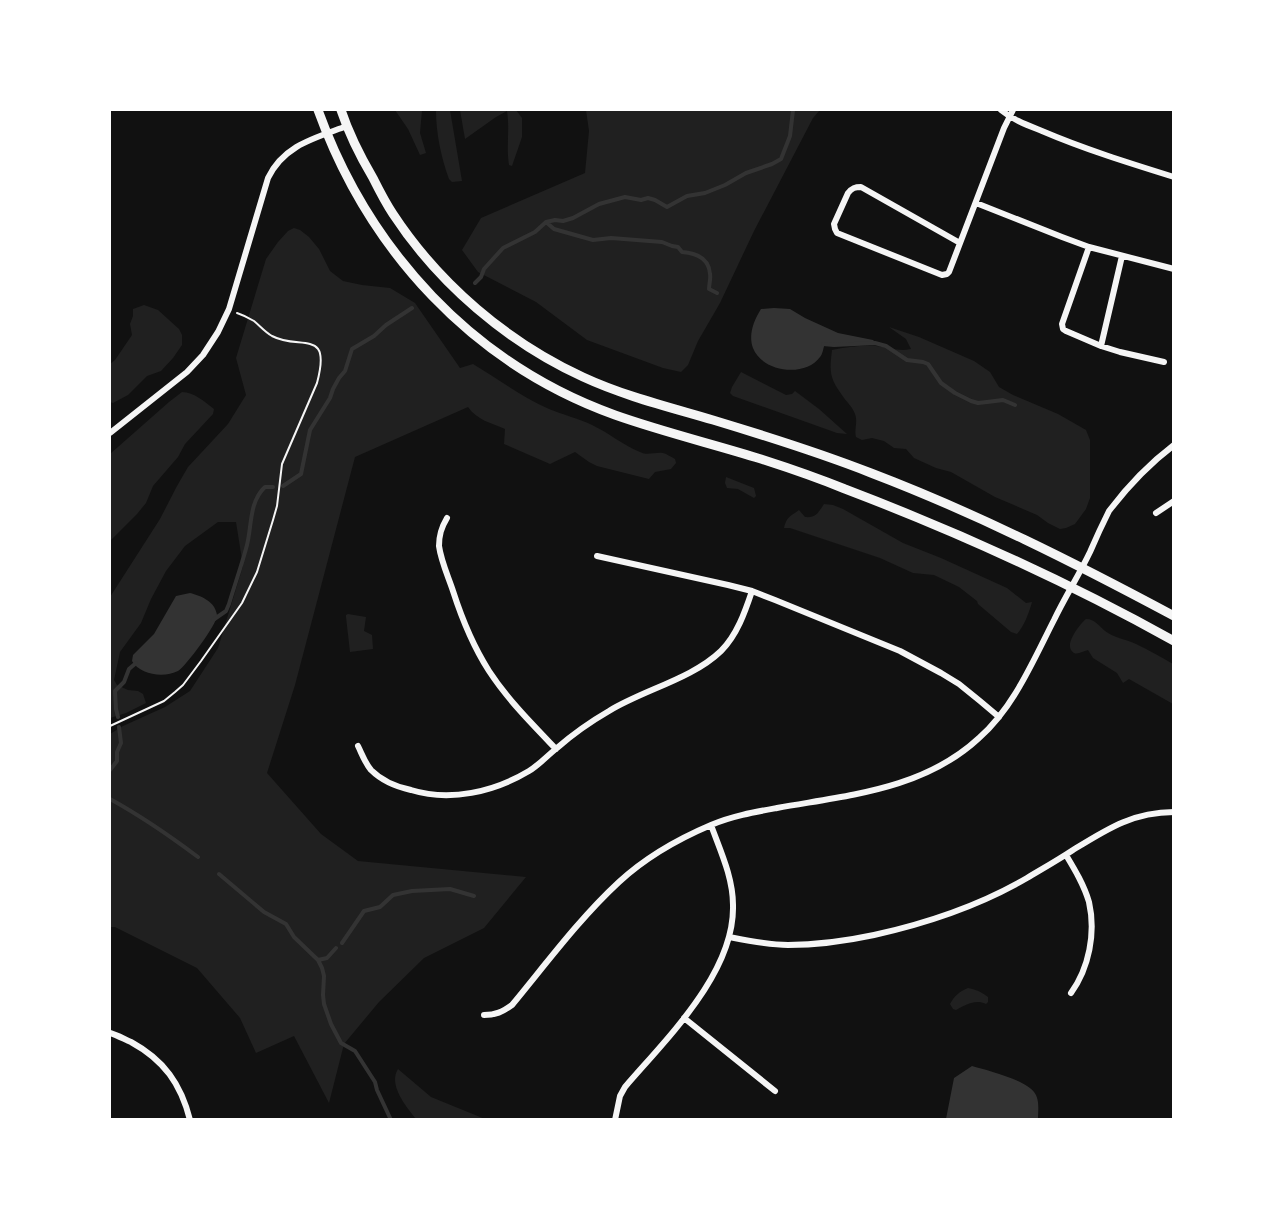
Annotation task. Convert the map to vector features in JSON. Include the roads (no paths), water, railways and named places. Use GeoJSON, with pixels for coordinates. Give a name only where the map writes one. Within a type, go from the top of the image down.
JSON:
{"type":"FeatureCollection","features":[{"type":"Feature","properties":{"kind":"main road"},"geometry":{"type":"LineString","coordinates":[[318,110],[326,134],[376,226],[413,276],[461,324],[513,364],[573,397],[615,415],[764,459],[845,489],[983,546],[1071,587],[1173,641]]}},
{"type":"Feature","properties":{"kind":"main road"},"geometry":{"type":"LineString","coordinates":[[341,110],[358,152],[392,212],[424,255],[489,319],[543,356],[584,378],[634,397],[794,446],[871,473],[968,513],[1173,616]]}},
{"type":"Feature","properties":{"kind":"street"},"geometry":{"type":"LineString","coordinates":[[1000,110],[1010,117],[1105,156],[1173,177]]}},
{"type":"Feature","properties":{"kind":"street"},"geometry":{"type":"LineString","coordinates":[[960,243],[861,187],[851,189],[834,224],[837,232],[942,275],[947,274],[949,272],[1013,110]]}},
{"type":"Feature","properties":{"kind":"street"},"geometry":{"type":"LineString","coordinates":[[110,433],[187,372],[203,356],[218,333],[230,309],[268,178],[280,159],[290,150],[309,140],[347,126]]}},
{"type":"Feature","properties":{"kind":"street"},"geometry":{"type":"LineString","coordinates":[[976,203],[1089,247],[1173,269]]}},
{"type":"Feature","properties":{"kind":"street"},"geometry":{"type":"LineString","coordinates":[[1089,247],[1062,324],[1063,329],[1101,346],[1164,362]]}},
{"type":"Feature","properties":{"kind":"street"},"geometry":{"type":"LineString","coordinates":[[1101,346],[1122,256]]}},
{"type":"Feature","properties":{"kind":"street"},"geometry":{"type":"LineString","coordinates":[[484,1015],[495,1015],[512,1005],[592,909],[621,880],[683,837],[746,814],[887,788],[911,780],[957,756],[980,738],[999,717],[1031,666],[1110,511],[1124,490],[1173,445]]}},
{"type":"Feature","properties":{"kind":"street"},"geometry":{"type":"LineString","coordinates":[[1156,513],[1173,501]]}},
{"type":"Feature","properties":{"kind":"street"},"geometry":{"type":"LineString","coordinates":[[447,518],[442,525],[438,546],[470,637],[504,691],[556,749]]}},
{"type":"Feature","properties":{"kind":"street"},"geometry":{"type":"LineString","coordinates":[[597,556],[752,591],[859,633],[941,673],[959,684],[999,717]]}},
{"type":"Feature","properties":{"kind":"street"},"geometry":{"type":"LineString","coordinates":[[358,746],[371,770],[389,782],[417,792],[454,795],[496,787],[531,770],[581,729],[610,710],[687,674],[720,652],[737,628],[752,591]]}},
{"type":"Feature","properties":{"kind":"street"},"geometry":{"type":"LineString","coordinates":[[729,937],[788,945],[838,941],[895,930],[939,918],[999,894],[1106,829],[1127,819],[1151,813],[1173,812]]}},
{"type":"Feature","properties":{"kind":"street"},"geometry":{"type":"LineString","coordinates":[[615,1119],[620,1096],[625,1087],[701,996],[724,954],[733,917],[732,891],[711,825]]}},
{"type":"Feature","properties":{"kind":"street"},"geometry":{"type":"LineString","coordinates":[[1066,855],[1085,892],[1091,921],[1089,952],[1079,983],[1071,993]]}},
{"type":"Feature","properties":{"kind":"street"},"geometry":{"type":"LineString","coordinates":[[684,1018],[775,1091]]}},
{"type":"Feature","properties":{"kind":"street"},"geometry":{"type":"LineString","coordinates":[[110,1033],[147,1051],[163,1065],[176,1084],[190,1119]]}},
{"type":"Feature","properties":{"kind":"waterway"},"geometry":{"type":"LineString","coordinates":[[475,283],[503,248],[535,232],[546,222],[573,218],[599,204],[625,197],[641,200],[648,198],[667,207],[687,196],[705,193],[746,173],[772,164],[781,159],[790,136],[793,110]]}},
{"type":"Feature","properties":{"kind":"waterway"},"geometry":{"type":"LineString","coordinates":[[546,222],[554,229],[593,240],[611,238],[662,242],[678,247],[682,252],[697,255],[704,260],[710,274],[709,289],[717,293]]}},
{"type":"Feature","properties":{"kind":"waterway"},"geometry":{"type":"LineString","coordinates":[[283,486],[301,474],[310,430],[345,371],[352,349],[412,308]]}},
{"type":"Feature","properties":{"kind":"waterway"},"geometry":{"type":"LineString","coordinates":[[823,344],[875,343],[886,346],[907,360],[928,364],[941,383],[971,401],[978,403],[1003,400],[1015,405]]}},
{"type":"Feature","properties":{"kind":"waterway"},"geometry":{"type":"LineString","coordinates":[[213,620],[226,611],[229,604],[247,545],[256,500],[265,487],[273,487]]}},
{"type":"Feature","properties":{"kind":"waterway"},"geometry":{"type":"LineString","coordinates":[[118,717],[115,691],[124,682],[129,669],[136,663]]}},
{"type":"Feature","properties":{"kind":"waterway"},"geometry":{"type":"LineString","coordinates":[[110,770],[117,761],[117,752],[121,743],[119,727]]}},
{"type":"Feature","properties":{"kind":"waterway"},"geometry":{"type":"LineString","coordinates":[[110,799],[155,826],[198,857]]}},
{"type":"Feature","properties":{"kind":"waterway"},"geometry":{"type":"LineString","coordinates":[[219,874],[264,912],[286,924],[294,937],[318,960],[324,976],[324,1004],[331,1024],[341,1043],[355,1051],[375,1082],[391,1120]]}},
{"type":"Feature","properties":{"kind":"waterway"},"geometry":{"type":"LineString","coordinates":[[342,943],[364,911],[380,907],[393,895],[412,891],[450,889],[474,896]]}},
{"type":"Feature","properties":{"kind":"waterway"},"geometry":{"type":"LineString","coordinates":[[318,960],[327,958],[336,948]]}}]}
